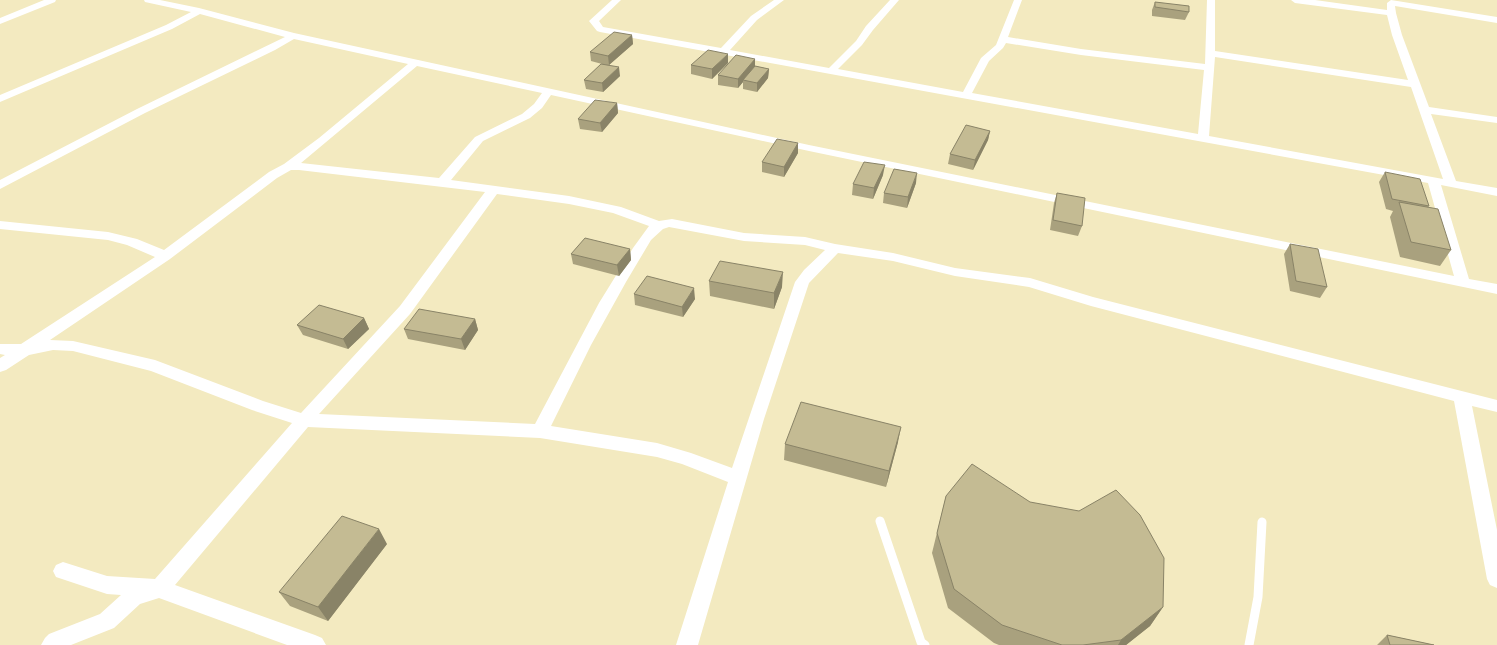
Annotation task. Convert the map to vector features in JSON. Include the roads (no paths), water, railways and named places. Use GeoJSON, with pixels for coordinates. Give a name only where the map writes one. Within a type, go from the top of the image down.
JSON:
{"type":"FeatureCollection","features":[{"type":"Feature","properties":{"kind":"street"},"geometry":{"type":"LineString","coordinates":[[0,21],[52,0]]}},
{"type":"Feature","properties":{"kind":"street"},"geometry":{"type":"LineString","coordinates":[[148,0],[199,10],[293,36],[809,148],[1497,289]]}},
{"type":"Feature","properties":{"kind":"street"},"geometry":{"type":"LineString","coordinates":[[617,0],[594,21],[600,29],[1497,192]]}},
{"type":"Feature","properties":{"kind":"street"},"geometry":{"type":"LineString","coordinates":[[723,52],[754,18],[780,0]]}},
{"type":"Feature","properties":{"kind":"street"},"geometry":{"type":"LineString","coordinates":[[832,71],[895,0]]}},
{"type":"Feature","properties":{"kind":"street"},"geometry":{"type":"LineString","coordinates":[[966,96],[986,60],[1000,46],[1018,0]]}},
{"type":"Feature","properties":{"kind":"street"},"geometry":{"type":"LineString","coordinates":[[1203,138],[1211,53],[1211,0]]}},
{"type":"Feature","properties":{"kind":"street"},"geometry":{"type":"LineString","coordinates":[[1295,0],[1391,13]]}},
{"type":"Feature","properties":{"kind":"street"},"geometry":{"type":"LineString","coordinates":[[1451,183],[1396,35],[1391,13],[1391,1],[1497,20]]}},
{"type":"Feature","properties":{"kind":"street"},"geometry":{"type":"LineString","coordinates":[[0,99],[102,57],[169,27],[199,10]]}},
{"type":"Feature","properties":{"kind":"street"},"geometry":{"type":"LineString","coordinates":[[0,185],[141,111],[272,48],[293,36]]}},
{"type":"Feature","properties":{"kind":"street"},"geometry":{"type":"LineString","coordinates":[[1002,39],[1081,52],[1210,68]]}},
{"type":"Feature","properties":{"kind":"street"},"geometry":{"type":"LineString","coordinates":[[1211,53],[1414,84]]}},
{"type":"Feature","properties":{"kind":"street"},"geometry":{"type":"LineString","coordinates":[[0,366],[165,256],[268,179],[288,167],[323,140],[416,62]]}},
{"type":"Feature","properties":{"kind":"street"},"geometry":{"type":"LineString","coordinates":[[442,182],[479,139],[526,116],[538,106],[549,91]]}},
{"type":"Feature","properties":{"kind":"street"},"geometry":{"type":"LineString","coordinates":[[1424,110],[1497,120]]}},
{"type":"Feature","properties":{"kind":"street"},"geometry":{"type":"LineString","coordinates":[[288,167],[305,166],[442,182],[569,200],[616,210],[658,225],[668,223],[744,237],[805,241],[835,248],[893,257],[955,272],[1042,285],[1099,303],[1497,406]]}},
{"type":"Feature","properties":{"kind":"street"},"geometry":{"type":"LineString","coordinates":[[1433,180],[1463,282]]}},
{"type":"Feature","properties":{"kind":"street"},"geometry":{"type":"LineString","coordinates":[[52,645],[56,642],[107,622],[134,597],[159,589],[304,420],[405,310],[494,189]]}},
{"type":"Feature","properties":{"kind":"street"},"geometry":{"type":"LineString","coordinates":[[0,225],[108,236],[132,242],[165,256]]}},
{"type":"Feature","properties":{"kind":"street"},"geometry":{"type":"LineString","coordinates":[[540,431],[608,297],[638,250],[658,225]]}},
{"type":"Feature","properties":{"kind":"street"},"geometry":{"type":"LineString","coordinates":[[687,645],[760,405],[802,282],[809,273],[835,248]]}},
{"type":"Feature","properties":{"kind":"street"},"geometry":{"type":"LineString","coordinates":[[0,349],[24,350],[53,345],[73,346],[155,366],[258,406],[304,420],[540,431],[657,450],[685,458],[738,478]]}},
{"type":"Feature","properties":{"kind":"street"},"geometry":{"type":"LineString","coordinates":[[1462,398],[1497,579]]}},
{"type":"Feature","properties":{"kind":"street"},"geometry":{"type":"LineString","coordinates":[[63,571],[107,585],[159,589],[315,645]]}},
{"type":"Feature","properties":{"kind":"lane"},"geometry":{"type":"LineString","coordinates":[[880,522],[921,642],[925,645]]}},
{"type":"Feature","properties":{"kind":"lane"},"geometry":{"type":"LineString","coordinates":[[1248,645],[1258,597],[1262,522]]}}]}
